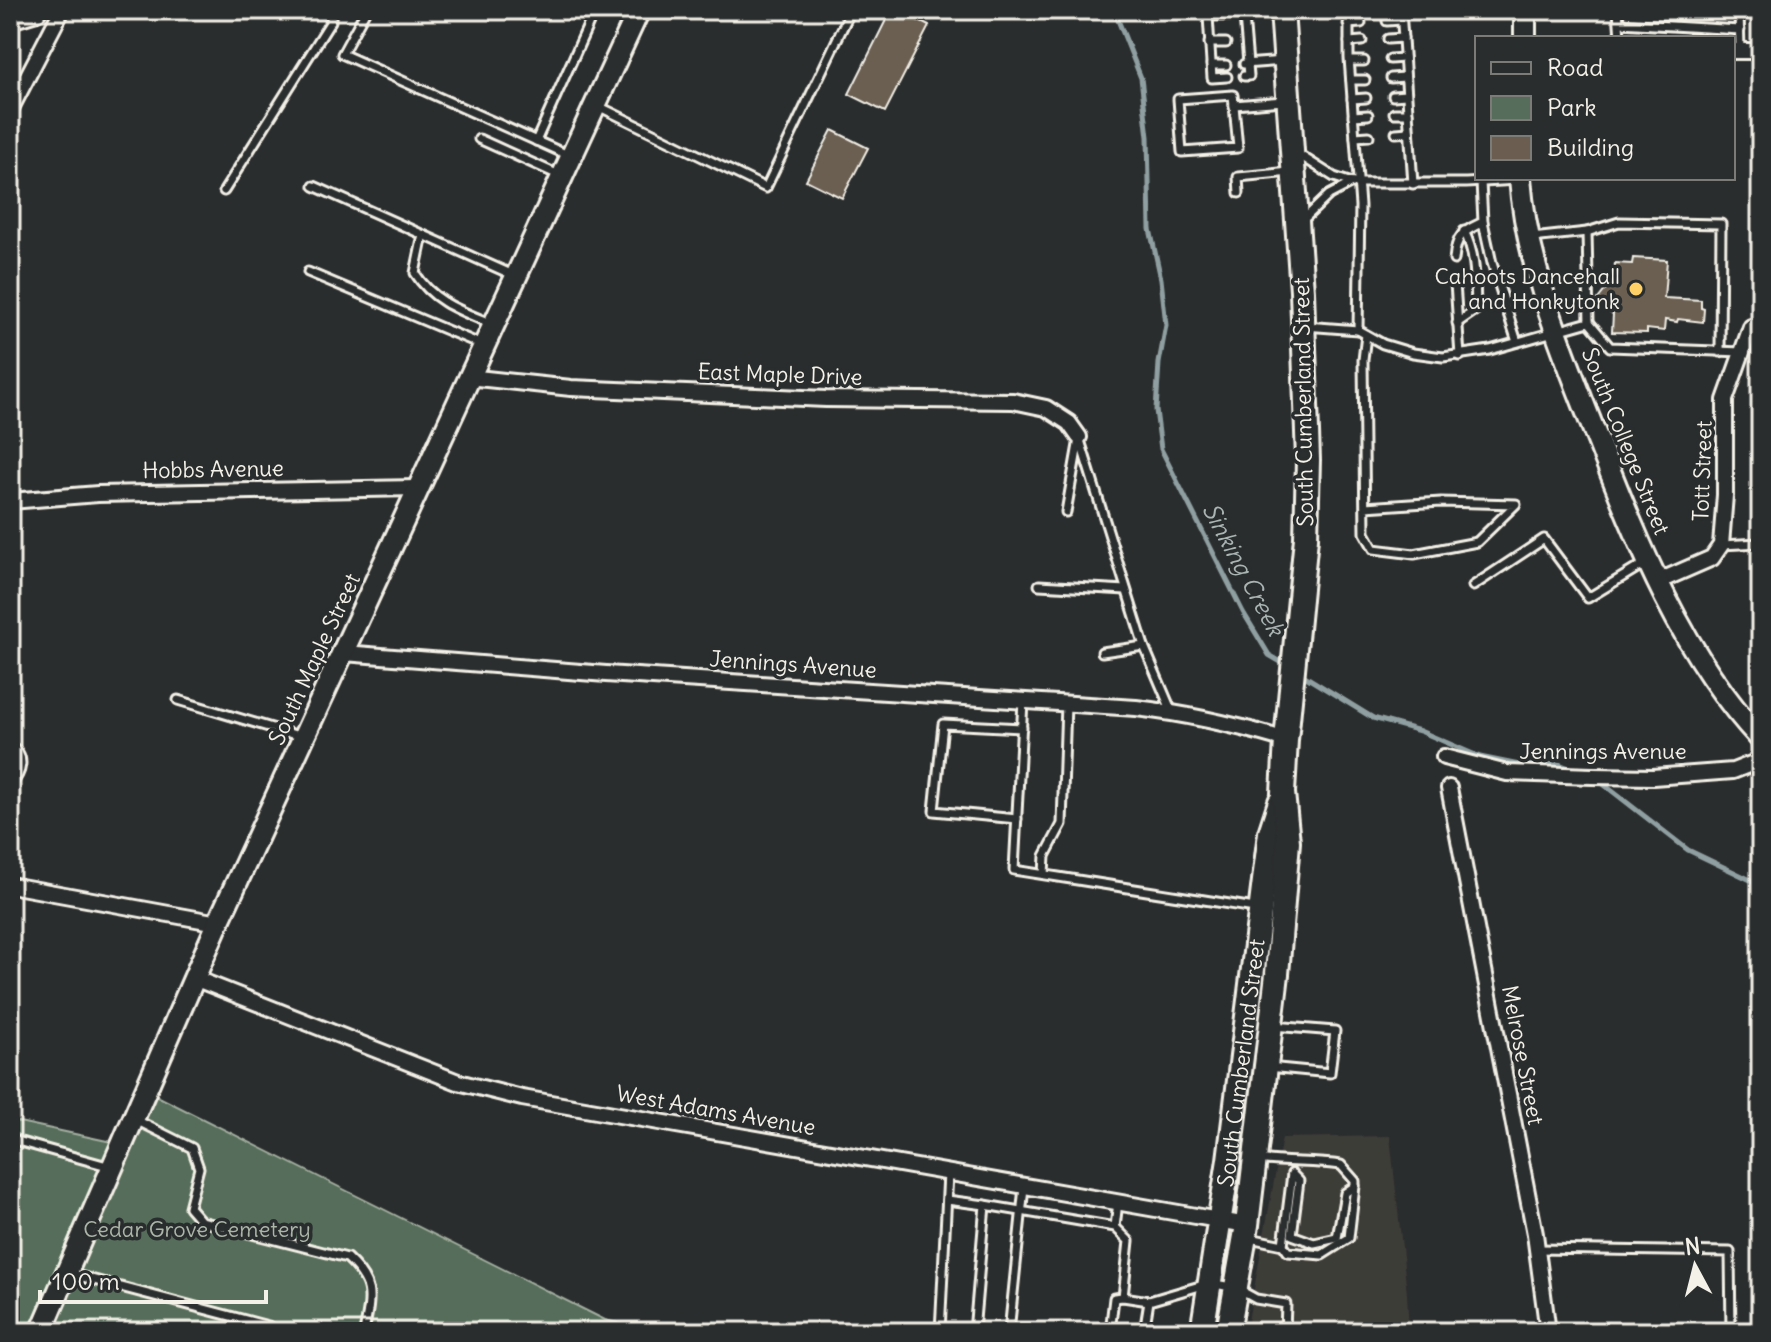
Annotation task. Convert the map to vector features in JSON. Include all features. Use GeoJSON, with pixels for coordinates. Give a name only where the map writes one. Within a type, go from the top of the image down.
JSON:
{"type":"FeatureCollection","features":[{"type":"Feature","properties":{"kind":"main road","name":"South Cumberland Street"},"geometry":{"type":"LineString","coordinates":[[1228,1332],[1246,1231],[1271,1026],[1288,842],[1283,793],[1286,740],[1303,584],[1308,460],[1303,326],[1283,12]]}},
{"type":"Feature","properties":{"kind":"main road","name":"South Cumberland Street"},"geometry":{"type":"LineString","coordinates":[[1202,1332],[1220,1220],[1270,833],[1283,793]]}},
{"type":"Feature","properties":{"kind":"street"},"geometry":{"type":"LineString","coordinates":[[10,18],[36,10]]}},
{"type":"Feature","properties":{"kind":"street"},"geometry":{"type":"LineString","coordinates":[[10,110],[62,10]]}},
{"type":"Feature","properties":{"kind":"street","name":"South Maple Street"},"geometry":{"type":"LineString","coordinates":[[41,1332],[218,923],[639,10]]}},
{"type":"Feature","properties":{"kind":"street"},"geometry":{"type":"LineString","coordinates":[[1525,10],[1525,36]]}},
{"type":"Feature","properties":{"kind":"street"},"geometry":{"type":"LineString","coordinates":[[1736,51],[1761,51]]}},
{"type":"Feature","properties":{"kind":"street","name":"South College Street"},"geometry":{"type":"LineString","coordinates":[[1520,180],[1522,213],[1556,330],[1657,582],[1694,650],[1732,708],[1761,739]]}},
{"type":"Feature","properties":{"kind":"street","name":"Tott Street"},"geometry":{"type":"LineString","coordinates":[[1657,582],[1712,558],[1721,545],[1725,495],[1725,400],[1751,327]]}},
{"type":"Feature","properties":{"kind":"street","name":"East Maple Drive"},"geometry":{"type":"LineString","coordinates":[[468,377],[571,388],[826,399],[1013,401],[1046,408],[1069,423],[1079,437]]}},
{"type":"Feature","properties":{"kind":"street","name":"Hobbs Avenue"},"geometry":{"type":"LineString","coordinates":[[10,501],[98,494],[417,488]]}},
{"type":"Feature","properties":{"kind":"street","name":"Jennings Avenue"},"geometry":{"type":"LineString","coordinates":[[344,653],[1172,712],[1286,740]]}},
{"type":"Feature","properties":{"kind":"street","name":"Jennings Avenue"},"geometry":{"type":"LineString","coordinates":[[1444,757],[1507,773],[1653,777],[1733,771],[1761,760]]}},
{"type":"Feature","properties":{"kind":"street","name":"Melrose Street"},"geometry":{"type":"LineString","coordinates":[[1449,788],[1537,1249],[1548,1332]]}},
{"type":"Feature","properties":{"kind":"street"},"geometry":{"type":"LineString","coordinates":[[10,885],[218,923]]}},
{"type":"Feature","properties":{"kind":"street","name":"West Adams Avenue"},"geometry":{"type":"LineString","coordinates":[[194,978],[458,1082],[485,1089],[536,1101],[1220,1220],[1246,1231]]}},
{"type":"Feature","properties":{"kind":"lane"},"geometry":{"type":"LineString","coordinates":[[224,191],[331,21],[331,10]]}},
{"type":"Feature","properties":{"kind":"lane"},"geometry":{"type":"LineString","coordinates":[[366,10],[342,54],[572,157]]}},
{"type":"Feature","properties":{"kind":"lane"},"geometry":{"type":"LineString","coordinates":[[536,141],[589,23],[584,10]]}},
{"type":"Feature","properties":{"kind":"lane"},"geometry":{"type":"LineString","coordinates":[[596,105],[766,188],[851,10]]}},
{"type":"Feature","properties":{"kind":"lane"},"geometry":{"type":"LineString","coordinates":[[1198,10],[1208,16],[1283,12]]}},
{"type":"Feature","properties":{"kind":"lane"},"geometry":{"type":"LineString","coordinates":[[1349,10],[1363,360],[1365,533],[1374,549],[1414,554],[1477,542],[1516,504],[1441,502],[1365,507]]}},
{"type":"Feature","properties":{"kind":"lane"},"geometry":{"type":"LineString","coordinates":[[1387,21],[1401,14],[1424,10]]}},
{"type":"Feature","properties":{"kind":"lane"},"geometry":{"type":"LineString","coordinates":[[1618,10],[1620,36]]}},
{"type":"Feature","properties":{"kind":"lane"},"geometry":{"type":"LineString","coordinates":[[1736,51],[1740,30],[1739,10]]}},
{"type":"Feature","properties":{"kind":"lane"},"geometry":{"type":"LineString","coordinates":[[1401,14],[1413,184]]}},
{"type":"Feature","properties":{"kind":"lane"},"geometry":{"type":"LineString","coordinates":[[1208,16],[1212,78],[1227,77]]}},
{"type":"Feature","properties":{"kind":"lane"},"geometry":{"type":"LineString","coordinates":[[1244,16],[1249,76],[1244,76]]}},
{"type":"Feature","properties":{"kind":"lane"},"geometry":{"type":"LineString","coordinates":[[1348,24],[1361,23]]}},
{"type":"Feature","properties":{"kind":"lane"},"geometry":{"type":"LineString","coordinates":[[1620,23],[1740,30]]}},
{"type":"Feature","properties":{"kind":"lane"},"geometry":{"type":"LineString","coordinates":[[1388,39],[1403,38]]}},
{"type":"Feature","properties":{"kind":"lane"},"geometry":{"type":"LineString","coordinates":[[1349,42],[1362,41]]}},
{"type":"Feature","properties":{"kind":"lane"},"geometry":{"type":"LineString","coordinates":[[1209,43],[1226,43]]}},
{"type":"Feature","properties":{"kind":"lane"},"geometry":{"type":"LineString","coordinates":[[1390,59],[1404,58]]}},
{"type":"Feature","properties":{"kind":"lane"},"geometry":{"type":"LineString","coordinates":[[1246,64],[1286,61]]}},
{"type":"Feature","properties":{"kind":"lane"},"geometry":{"type":"LineString","coordinates":[[1350,61],[1364,61]]}},
{"type":"Feature","properties":{"kind":"lane"},"geometry":{"type":"LineString","coordinates":[[1211,65],[1226,65]]}},
{"type":"Feature","properties":{"kind":"lane"},"geometry":{"type":"LineString","coordinates":[[1391,78],[1405,77]]}},
{"type":"Feature","properties":{"kind":"lane"},"geometry":{"type":"LineString","coordinates":[[1351,80],[1365,80]]}},
{"type":"Feature","properties":{"kind":"lane"},"geometry":{"type":"LineString","coordinates":[[1233,95],[1234,105],[1238,148],[1182,152],[1178,99],[1233,95]]}},
{"type":"Feature","properties":{"kind":"lane"},"geometry":{"type":"LineString","coordinates":[[1393,96],[1406,95]]}},
{"type":"Feature","properties":{"kind":"lane"},"geometry":{"type":"LineString","coordinates":[[1352,99],[1366,98]]}},
{"type":"Feature","properties":{"kind":"lane"},"geometry":{"type":"LineString","coordinates":[[1234,105],[1289,101]]}},
{"type":"Feature","properties":{"kind":"lane"},"geometry":{"type":"LineString","coordinates":[[1394,113],[1408,113]]}},
{"type":"Feature","properties":{"kind":"lane"},"geometry":{"type":"LineString","coordinates":[[1353,116],[1368,115]]}},
{"type":"Feature","properties":{"kind":"lane"},"geometry":{"type":"LineString","coordinates":[[1396,133],[1409,132]]}},
{"type":"Feature","properties":{"kind":"lane"},"geometry":{"type":"LineString","coordinates":[[1355,137],[1369,136]]}},
{"type":"Feature","properties":{"kind":"lane"},"geometry":{"type":"LineString","coordinates":[[479,139],[563,177]]}},
{"type":"Feature","properties":{"kind":"lane"},"geometry":{"type":"LineString","coordinates":[[1239,193],[1238,177],[1293,161],[1355,182],[1413,184],[1507,180]]}},
{"type":"Feature","properties":{"kind":"lane"},"geometry":{"type":"LineString","coordinates":[[1297,225],[1329,195],[1355,182]]}},
{"type":"Feature","properties":{"kind":"lane"},"geometry":{"type":"LineString","coordinates":[[1481,182],[1483,222],[1498,286],[1517,342]]}},
{"type":"Feature","properties":{"kind":"lane"},"geometry":{"type":"LineString","coordinates":[[314,186],[515,276]]}},
{"type":"Feature","properties":{"kind":"lane"},"geometry":{"type":"LineString","coordinates":[[1454,260],[1455,243],[1464,231],[1483,222]]}},
{"type":"Feature","properties":{"kind":"lane"},"geometry":{"type":"LineString","coordinates":[[1529,239],[1587,232],[1619,222],[1721,224],[1720,352]]}},
{"type":"Feature","properties":{"kind":"lane"},"geometry":{"type":"LineString","coordinates":[[1457,323],[1476,310],[1474,261],[1464,231]]}},
{"type":"Feature","properties":{"kind":"lane"},"geometry":{"type":"LineString","coordinates":[[1587,232],[1589,322],[1610,347],[1742,352]]}},
{"type":"Feature","properties":{"kind":"lane"},"geometry":{"type":"LineString","coordinates":[[423,235],[415,273],[422,284],[446,305],[492,324]]}},
{"type":"Feature","properties":{"kind":"lane"},"geometry":{"type":"LineString","coordinates":[[308,272],[482,345]]}},
{"type":"Feature","properties":{"kind":"lane"},"geometry":{"type":"LineString","coordinates":[[1455,283],[1460,356]]}},
{"type":"Feature","properties":{"kind":"lane"},"geometry":{"type":"LineString","coordinates":[[1303,326],[1362,332],[1383,344],[1413,353],[1443,357],[1460,356],[1589,322]]}},
{"type":"Feature","properties":{"kind":"lane"},"geometry":{"type":"LineString","coordinates":[[1066,512],[1079,437]]}},
{"type":"Feature","properties":{"kind":"lane"},"geometry":{"type":"LineString","coordinates":[[1079,437],[1144,646],[1172,712]]}},
{"type":"Feature","properties":{"kind":"lane"},"geometry":{"type":"LineString","coordinates":[[1473,586],[1544,539],[1588,598],[1649,561]]}},
{"type":"Feature","properties":{"kind":"lane"},"geometry":{"type":"LineString","coordinates":[[1721,545],[1761,543]]}},
{"type":"Feature","properties":{"kind":"lane"},"geometry":{"type":"LineString","coordinates":[[1039,585],[1126,590]]}},
{"type":"Feature","properties":{"kind":"lane"},"geometry":{"type":"LineString","coordinates":[[1102,652],[1144,646]]}},
{"type":"Feature","properties":{"kind":"lane"},"geometry":{"type":"LineString","coordinates":[[178,700],[304,737]]}},
{"type":"Feature","properties":{"kind":"lane"},"geometry":{"type":"LineString","coordinates":[[1023,701],[1014,870],[1260,909]]}},
{"type":"Feature","properties":{"kind":"lane"},"geometry":{"type":"LineString","coordinates":[[1044,874],[1045,856],[1062,824],[1066,704]]}},
{"type":"Feature","properties":{"kind":"lane"},"geometry":{"type":"LineString","coordinates":[[1017,819],[934,811],[943,724],[1022,728]]}},
{"type":"Feature","properties":{"kind":"lane"},"geometry":{"type":"LineString","coordinates":[[10,745],[15,747],[22,761],[19,777],[10,786]]}},
{"type":"Feature","properties":{"kind":"lane"},"geometry":{"type":"LineString","coordinates":[[1266,1066],[1330,1073],[1335,1031],[1271,1026]]}},
{"type":"Feature","properties":{"kind":"lane"},"geometry":{"type":"LineString","coordinates":[[133,1118],[192,1148],[199,1168],[189,1207],[201,1221],[347,1258],[363,1273],[369,1288],[364,1332]]}},
{"type":"Feature","properties":{"kind":"lane"},"geometry":{"type":"LineString","coordinates":[[10,1139],[111,1167]]}},
{"type":"Feature","properties":{"kind":"lane"},"geometry":{"type":"LineString","coordinates":[[1246,1231],[1283,1245],[1288,1252],[1322,1255],[1349,1238],[1355,1181],[1341,1165],[1309,1160],[1294,1164],[1256,1158]]}},
{"type":"Feature","properties":{"kind":"lane"},"geometry":{"type":"LineString","coordinates":[[1283,1245],[1294,1164]]}},
{"type":"Feature","properties":{"kind":"lane"},"geometry":{"type":"LineString","coordinates":[[940,1332],[948,1173]]}},
{"type":"Feature","properties":{"kind":"lane"},"geometry":{"type":"LineString","coordinates":[[1292,1174],[1299,1181],[1292,1235],[1314,1243],[1337,1238],[1345,1193],[1355,1186]]}},
{"type":"Feature","properties":{"kind":"lane"},"geometry":{"type":"LineString","coordinates":[[1009,1332],[1024,1186]]}},
{"type":"Feature","properties":{"kind":"lane"},"geometry":{"type":"LineString","coordinates":[[947,1200],[1115,1227],[1129,1241],[1123,1297]]}},
{"type":"Feature","properties":{"kind":"lane"},"geometry":{"type":"LineString","coordinates":[[1115,1227],[1118,1202]]}},
{"type":"Feature","properties":{"kind":"lane"},"geometry":{"type":"LineString","coordinates":[[974,1332],[985,1205]]}},
{"type":"Feature","properties":{"kind":"lane"},"geometry":{"type":"LineString","coordinates":[[1537,1249],[1730,1252],[1731,1332]]}},
{"type":"Feature","properties":{"kind":"lane"},"geometry":{"type":"LineString","coordinates":[[66,1272],[268,1326],[277,1332]]}},
{"type":"Feature","properties":{"kind":"lane"},"geometry":{"type":"LineString","coordinates":[[1110,1332],[1114,1298],[1149,1301],[1210,1283],[1236,1288],[1256,1299],[1286,1304],[1285,1332]]}},
{"type":"Feature","properties":{"kind":"lane"},"geometry":{"type":"LineString","coordinates":[[1144,1332],[1149,1301]]}},
{"type":"Feature","properties":{"kind":"shaded area"},"geometry":{"type":"Polygon","coordinates":[[[1390,1136],[1409,1332],[1246,1332],[1282,1138],[1390,1136]]]}},
{"type":"Feature","properties":{"kind":"green space","name":"Cedar Grove Cemetery"},"geometry":{"type":"Polygon","coordinates":[[[145,1090],[605,1320],[655,1332],[10,1332],[10,1120],[121,1144],[145,1090]]]}},
{"type":"Feature","properties":{"kind":"building"},"geometry":{"type":"Polygon","coordinates":[[[891,10],[929,26],[885,112],[849,94],[891,10]]]}},
{"type":"Feature","properties":{"kind":"building"},"geometry":{"type":"Polygon","coordinates":[[[832,130],[868,148],[842,198],[806,180],[832,130]]]}},
{"type":"Feature","properties":{"kind":"building","name":"Cahoots Dancehall and Honkytonk"},"geometry":{"type":"Polygon","coordinates":[[[1633,258],[1667,260],[1664,298],[1701,300],[1703,322],[1665,320],[1664,331],[1612,332],[1613,314],[1595,306],[1595,303],[1613,280],[1615,263],[1632,264],[1633,258]]]}},
{"type":"Feature","properties":{"kind":"waterway","name":"Sinking Creek"},"geometry":{"type":"LineString","coordinates":[[1114,10],[1141,78],[1148,137],[1150,229],[1161,279],[1166,325],[1159,363],[1156,410],[1161,449],[1243,612],[1269,655],[1286,665]]}},
{"type":"Feature","properties":{"kind":"waterway","name":"Sinking Creek"},"geometry":{"type":"LineString","coordinates":[[1298,672],[1373,718],[1420,731],[1480,757],[1524,766],[1559,764],[1574,770]]}},
{"type":"Feature","properties":{"kind":"waterway","name":"Sinking Creek"},"geometry":{"type":"LineString","coordinates":[[1598,780],[1688,850],[1761,885]]}},
{"type":"Feature","properties":{"kind":"place","name":"Cahoots Dancehall and Honkytonk"},"geometry":{"type":"Point","coordinates":[1636,289]}}]}
